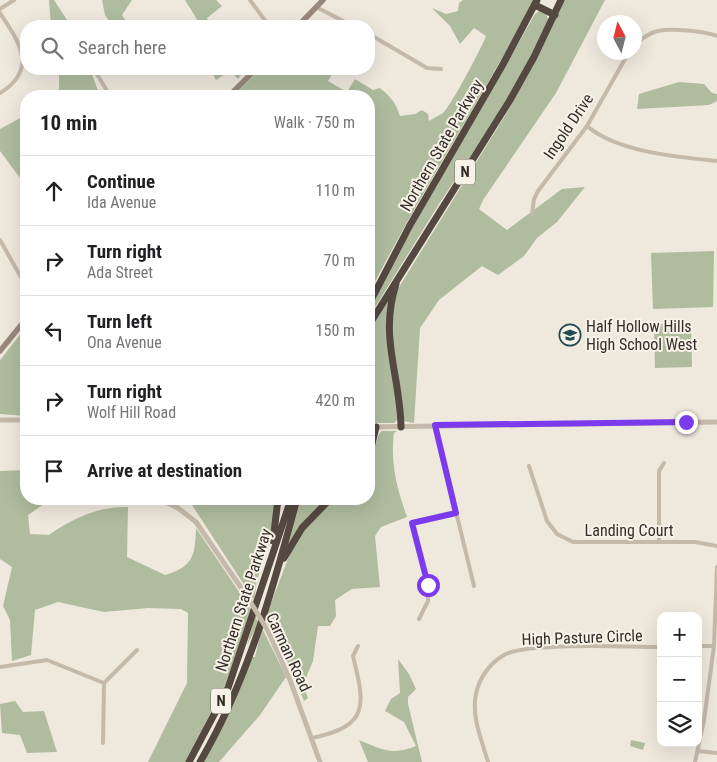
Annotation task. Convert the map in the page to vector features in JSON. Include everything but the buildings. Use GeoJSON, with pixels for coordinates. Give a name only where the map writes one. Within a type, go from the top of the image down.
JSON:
{"type":"FeatureCollection","features":[{"type":"Feature","properties":{"kind":"highway","name":"Northern State Parkway"},"geometry":{"type":"LineString","coordinates":[[375,316],[400,272],[510,100],[561,0]]}},
{"type":"Feature","properties":{"kind":"highway","name":"Northern State Parkway"},"geometry":{"type":"LineString","coordinates":[[375,290],[536,3]]}},
{"type":"Feature","properties":{"kind":"highway"},"geometry":{"type":"LineString","coordinates":[[536,3],[555,15]]}},
{"type":"Feature","properties":{"kind":"highway"},"geometry":{"type":"LineString","coordinates":[[400,272],[390,303],[388,327],[401,404],[401,427]]}},
{"type":"Feature","properties":{"kind":"highway"},"geometry":{"type":"LineString","coordinates":[[266,572],[275,533],[277,505]]}},
{"type":"Feature","properties":{"kind":"highway","name":"Northern State Parkway"},"geometry":{"type":"LineString","coordinates":[[189,762],[228,688],[289,505]]}},
{"type":"Feature","properties":{"kind":"highway","name":"Northern State Parkway"},"geometry":{"type":"LineString","coordinates":[[200,762],[215,736],[256,641],[278,572],[295,505]]}},
{"type":"Feature","properties":{"kind":"highway"},"geometry":{"type":"LineString","coordinates":[[278,572],[302,528],[324,505]]}},
{"type":"Feature","properties":{"kind":"main road"},"geometry":{"type":"LineString","coordinates":[[304,20],[323,0]]}},
{"type":"Feature","properties":{"kind":"main road"},"geometry":{"type":"LineString","coordinates":[[235,90],[250,75]]}},
{"type":"Feature","properties":{"kind":"main road"},"geometry":{"type":"LineString","coordinates":[[0,351],[20,326]]}},
{"type":"Feature","properties":{"kind":"street"},"geometry":{"type":"LineString","coordinates":[[0,9],[14,0]]}},
{"type":"Feature","properties":{"kind":"street"},"geometry":{"type":"LineString","coordinates":[[250,0],[264,20]]}},
{"type":"Feature","properties":{"kind":"street"},"geometry":{"type":"LineString","coordinates":[[316,7],[341,20]]}},
{"type":"Feature","properties":{"kind":"street"},"geometry":{"type":"LineString","coordinates":[[0,13],[18,41],[20,49]]}},
{"type":"Feature","properties":{"kind":"street"},"geometry":{"type":"LineString","coordinates":[[642,39],[658,31],[704,33],[717,36]]}},
{"type":"Feature","properties":{"kind":"street"},"geometry":{"type":"LineString","coordinates":[[375,38],[427,68],[441,69]]}},
{"type":"Feature","properties":{"kind":"street","name":"Ingold Drive"},"geometry":{"type":"LineString","coordinates":[[532,214],[534,199],[538,191],[587,126],[624,60]]}},
{"type":"Feature","properties":{"kind":"street"},"geometry":{"type":"LineString","coordinates":[[0,93],[18,79],[20,72]]}},
{"type":"Feature","properties":{"kind":"street"},"geometry":{"type":"LineString","coordinates":[[98,75],[106,90]]}},
{"type":"Feature","properties":{"kind":"street"},"geometry":{"type":"LineString","coordinates":[[587,126],[604,139],[627,147],[717,160]]}},
{"type":"Feature","properties":{"kind":"street"},"geometry":{"type":"LineString","coordinates":[[0,240],[20,275]]}},
{"type":"Feature","properties":{"kind":"street"},"geometry":{"type":"LineString","coordinates":[[0,420],[20,420]]}},
{"type":"Feature","properties":{"kind":"street"},"geometry":{"type":"LineString","coordinates":[[375,427],[717,422]]}},
{"type":"Feature","properties":{"kind":"street"},"geometry":{"type":"LineString","coordinates":[[435,425],[474,586]]}},
{"type":"Feature","properties":{"kind":"street"},"geometry":{"type":"LineString","coordinates":[[659,542],[659,471],[664,463]]}},
{"type":"Feature","properties":{"kind":"street","name":"Landing Court"},"geometry":{"type":"LineString","coordinates":[[529,466],[550,528],[564,539],[583,543],[695,542],[717,546]]}},
{"type":"Feature","properties":{"kind":"street","name":"Carman Road"},"geometry":{"type":"LineString","coordinates":[[172,505],[196,522],[248,598],[268,631],[320,762]]}},
{"type":"Feature","properties":{"kind":"street"},"geometry":{"type":"LineString","coordinates":[[419,619],[428,601],[428,585],[412,523],[456,513]]}},
{"type":"Feature","properties":{"kind":"street"},"geometry":{"type":"LineString","coordinates":[[695,762],[714,646],[717,619],[715,581],[717,567]]}},
{"type":"Feature","properties":{"kind":"street"},"geometry":{"type":"LineString","coordinates":[[312,738],[336,733],[354,720],[360,709],[362,691],[353,656],[358,646]]}},
{"type":"Feature","properties":{"kind":"street"},"geometry":{"type":"LineString","coordinates":[[702,646],[714,646]]}},
{"type":"Feature","properties":{"kind":"street","name":"High Pasture Circle"},"geometry":{"type":"LineString","coordinates":[[488,762],[476,717],[476,694],[484,673],[493,662],[505,654],[536,648],[657,647]]}},
{"type":"Feature","properties":{"kind":"street"},"geometry":{"type":"LineString","coordinates":[[102,743],[104,683],[137,650]]}},
{"type":"Feature","properties":{"kind":"street"},"geometry":{"type":"LineString","coordinates":[[0,667],[47,660],[104,683]]}},
{"type":"Feature","properties":{"kind":"street"},"geometry":{"type":"LineString","coordinates":[[698,751],[717,753]]}},
{"type":"Feature","properties":{"kind":"green space"},"geometry":{"type":"Polygon","coordinates":[[[49,0],[54,0],[67,20],[51,20],[49,0]]]}},
{"type":"Feature","properties":{"kind":"green space"},"geometry":{"type":"Polygon","coordinates":[[[102,0],[132,0],[122,15],[125,20],[109,20],[105,15],[102,0]]]}},
{"type":"Feature","properties":{"kind":"green space"},"geometry":{"type":"Polygon","coordinates":[[[185,0],[216,0],[222,6],[207,18],[208,20],[197,20],[185,0]]]}},
{"type":"Feature","properties":{"kind":"green space"},"geometry":{"type":"Polygon","coordinates":[[[463,0],[534,0],[375,282],[375,90],[373,90],[380,88],[387,94],[393,100],[400,116],[415,114],[422,110],[428,114],[429,121],[443,113],[453,100],[486,36],[474,28],[460,44],[450,26],[432,8],[446,14],[458,11],[459,3],[463,0]]]}},
{"type":"Feature","properties":{"kind":"green space"},"geometry":{"type":"Polygon","coordinates":[[[564,0],[605,0],[556,93],[483,200],[479,209],[507,230],[562,189],[585,187],[557,222],[537,238],[524,256],[498,275],[482,266],[439,300],[420,328],[414,423],[403,421],[402,399],[390,330],[396,292],[503,119],[530,71],[564,0]]]}},
{"type":"Feature","properties":{"kind":"green space"},"geometry":{"type":"Polygon","coordinates":[[[539,11],[546,14],[548,19],[539,42],[513,93],[439,204],[375,307],[375,298],[393,262],[535,14],[539,11]]]}},
{"type":"Feature","properties":{"kind":"green space"},"geometry":{"type":"Polygon","coordinates":[[[59,75],[92,75],[98,90],[58,90],[59,75]]]}},
{"type":"Feature","properties":{"kind":"green space"},"geometry":{"type":"Polygon","coordinates":[[[213,75],[224,75],[216,80],[213,75]]]}},
{"type":"Feature","properties":{"kind":"green space"},"geometry":{"type":"Polygon","coordinates":[[[255,75],[332,75],[328,81],[344,90],[239,90],[255,75]]]}},
{"type":"Feature","properties":{"kind":"green space"},"geometry":{"type":"Polygon","coordinates":[[[355,79],[373,90],[348,90],[355,79]]]}},
{"type":"Feature","properties":{"kind":"green space"},"geometry":{"type":"Polygon","coordinates":[[[679,82],[704,84],[712,93],[717,94],[717,101],[709,105],[637,109],[639,94],[679,82]]]}},
{"type":"Feature","properties":{"kind":"green space"},"geometry":{"type":"Polygon","coordinates":[[[20,118],[20,178],[0,151],[0,129],[20,118]]]}},
{"type":"Feature","properties":{"kind":"green space"},"geometry":{"type":"Polygon","coordinates":[[[714,251],[713,307],[653,309],[651,253],[714,251]]]}},
{"type":"Feature","properties":{"kind":"green space"},"geometry":{"type":"Polygon","coordinates":[[[390,293],[386,332],[395,380],[397,420],[394,423],[375,423],[375,319],[390,293]]]}},
{"type":"Feature","properties":{"kind":"green space"},"geometry":{"type":"Polygon","coordinates":[[[691,323],[692,367],[655,368],[654,324],[691,323]]]}},
{"type":"Feature","properties":{"kind":"green space"},"geometry":{"type":"Polygon","coordinates":[[[20,335],[20,416],[0,414],[0,360],[20,335]]]}},
{"type":"Feature","properties":{"kind":"green space"},"geometry":{"type":"Polygon","coordinates":[[[382,431],[397,431],[394,433],[393,444],[394,465],[397,486],[407,517],[381,527],[375,536],[380,587],[352,589],[335,600],[336,616],[330,626],[318,626],[313,661],[303,685],[308,698],[304,701],[291,669],[265,619],[291,551],[308,524],[326,505],[375,505],[375,446],[382,431]]]}},
{"type":"Feature","properties":{"kind":"green space"},"geometry":{"type":"Polygon","coordinates":[[[20,470],[20,505],[42,505],[28,515],[30,534],[49,535],[67,523],[87,514],[117,507],[128,507],[127,557],[165,575],[182,568],[191,559],[195,546],[196,528],[252,611],[225,685],[185,762],[148,762],[187,683],[188,613],[181,609],[148,608],[104,612],[58,602],[35,610],[31,655],[12,661],[10,620],[3,606],[12,567],[0,559],[0,471],[20,470]]]}},
{"type":"Feature","properties":{"kind":"green space"},"geometry":{"type":"Polygon","coordinates":[[[192,505],[274,505],[271,539],[257,580],[254,600],[192,505]]]}},
{"type":"Feature","properties":{"kind":"green space"},"geometry":{"type":"Polygon","coordinates":[[[299,505],[321,505],[303,524],[288,545],[299,505]]]}},
{"type":"Feature","properties":{"kind":"green space"},"geometry":{"type":"Polygon","coordinates":[[[255,616],[259,623],[247,645],[255,616]]]}},
{"type":"Feature","properties":{"kind":"green space"},"geometry":{"type":"Polygon","coordinates":[[[262,628],[286,677],[260,715],[219,762],[203,762],[252,657],[255,657],[262,628]]]}},
{"type":"Feature","properties":{"kind":"green space"},"geometry":{"type":"Polygon","coordinates":[[[398,659],[409,674],[416,689],[408,697],[408,704],[422,762],[368,762],[359,740],[393,751],[416,746],[404,722],[385,711],[391,699],[400,693],[398,659]]]}},
{"type":"Feature","properties":{"kind":"green space"},"geometry":{"type":"Polygon","coordinates":[[[15,701],[23,712],[44,711],[57,752],[27,753],[20,735],[2,733],[0,704],[15,701]]]}},
{"type":"Feature","properties":{"kind":"green space"},"geometry":{"type":"Polygon","coordinates":[[[631,740],[645,743],[643,750],[630,746],[631,740]]]}},
{"type":"Feature","properties":{"kind":"place","name":"Half Hollow Hills High School West"},"geometry":{"type":"Point","coordinates":[570,335]}},
{"type":"Feature","properties":{"kind":"route"},"geometry":{"type":"LineString","coordinates":[[428,585],[412,523],[456,513],[435,425],[686,422]]}}]}
